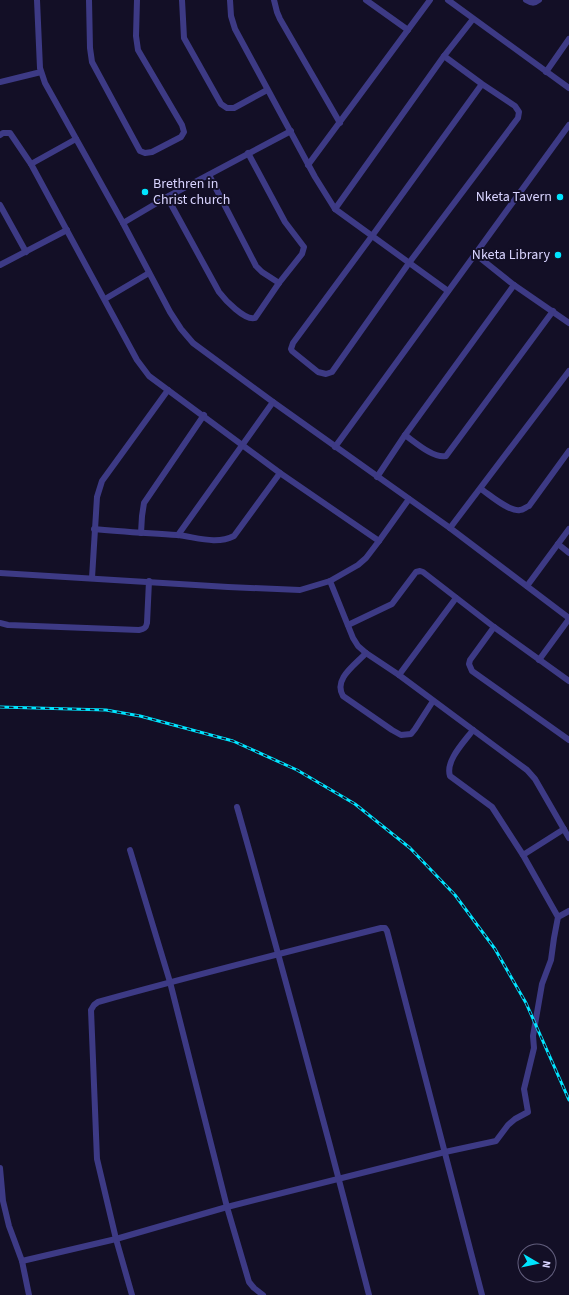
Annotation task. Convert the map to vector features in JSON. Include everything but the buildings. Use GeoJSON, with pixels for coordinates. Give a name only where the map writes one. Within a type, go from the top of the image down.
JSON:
{"type":"FeatureCollection","features":[{"type":"Feature","properties":{"kind":"street"},"geometry":{"type":"LineString","coordinates":[[37,0],[41,72],[45,83],[175,320],[187,336],[193,343],[273,402],[450,528],[569,619],[539,660]]}},
{"type":"Feature","properties":{"kind":"street"},"geometry":{"type":"LineString","coordinates":[[89,0],[90,48],[92,62],[140,151],[145,153],[152,152],[181,137],[184,132],[182,125],[138,50],[136,36],[137,0]]}},
{"type":"Feature","properties":{"kind":"street"},"geometry":{"type":"LineString","coordinates":[[182,0],[184,38],[221,104],[227,108],[234,108],[267,90]]}},
{"type":"Feature","properties":{"kind":"street"},"geometry":{"type":"LineString","coordinates":[[230,0],[231,16],[234,28],[308,165],[335,209],[448,291]]}},
{"type":"Feature","properties":{"kind":"street"},"geometry":{"type":"LineString","coordinates":[[274,0],[280,19],[340,123]]}},
{"type":"Feature","properties":{"kind":"street"},"geometry":{"type":"LineString","coordinates":[[366,0],[408,30]]}},
{"type":"Feature","properties":{"kind":"street"},"geometry":{"type":"LineString","coordinates":[[308,165],[430,0]]}},
{"type":"Feature","properties":{"kind":"street"},"geometry":{"type":"LineString","coordinates":[[448,0],[569,88]]}},
{"type":"Feature","properties":{"kind":"street"},"geometry":{"type":"LineString","coordinates":[[526,0],[531,3],[535,3],[539,0]]}},
{"type":"Feature","properties":{"kind":"street"},"geometry":{"type":"LineString","coordinates":[[335,209],[444,56],[473,19]]}},
{"type":"Feature","properties":{"kind":"street"},"geometry":{"type":"LineString","coordinates":[[546,72],[569,39]]}},
{"type":"Feature","properties":{"kind":"street"},"geometry":{"type":"LineString","coordinates":[[444,56],[518,109],[518,118],[409,263],[332,372],[326,374],[318,372],[294,353],[291,346],[482,84]]}},
{"type":"Feature","properties":{"kind":"street"},"geometry":{"type":"LineString","coordinates":[[0,82],[41,72]]}},
{"type":"Feature","properties":{"kind":"street"},"geometry":{"type":"LineString","coordinates":[[335,446],[569,125]]}},
{"type":"Feature","properties":{"kind":"street"},"geometry":{"type":"LineString","coordinates":[[123,223],[167,197],[290,131]]}},
{"type":"Feature","properties":{"kind":"street"},"geometry":{"type":"LineString","coordinates":[[0,135],[7,132],[10,133],[31,164],[137,360],[150,376],[280,473],[379,541]]}},
{"type":"Feature","properties":{"kind":"street"},"geometry":{"type":"LineString","coordinates":[[31,164],[76,139]]}},
{"type":"Feature","properties":{"kind":"street"},"geometry":{"type":"LineString","coordinates":[[167,197],[219,292],[225,300],[246,317],[252,319],[255,318],[279,283],[302,254],[304,247],[290,230],[248,153]]}},
{"type":"Feature","properties":{"kind":"street"},"geometry":{"type":"LineString","coordinates":[[209,174],[256,266],[262,272],[279,283]]}},
{"type":"Feature","properties":{"kind":"street"},"geometry":{"type":"LineString","coordinates":[[0,205],[26,252]]}},
{"type":"Feature","properties":{"kind":"street"},"geometry":{"type":"LineString","coordinates":[[0,265],[67,230]]}},
{"type":"Feature","properties":{"kind":"street"},"geometry":{"type":"LineString","coordinates":[[475,254],[569,323]]}},
{"type":"Feature","properties":{"kind":"street"},"geometry":{"type":"LineString","coordinates":[[105,299],[149,273]]}},
{"type":"Feature","properties":{"kind":"street"},"geometry":{"type":"LineString","coordinates":[[377,477],[405,435],[514,284]]}},
{"type":"Feature","properties":{"kind":"street"},"geometry":{"type":"LineString","coordinates":[[405,435],[435,455],[442,457],[446,456],[553,311]]}},
{"type":"Feature","properties":{"kind":"street"},"geometry":{"type":"LineString","coordinates":[[450,528],[569,371]]}},
{"type":"Feature","properties":{"kind":"street"},"geometry":{"type":"LineString","coordinates":[[92,578],[97,497],[102,481],[168,390]]}},
{"type":"Feature","properties":{"kind":"street"},"geometry":{"type":"LineString","coordinates":[[178,535],[273,402]]}},
{"type":"Feature","properties":{"kind":"street"},"geometry":{"type":"LineString","coordinates":[[142,533],[144,503],[204,415]]}},
{"type":"Feature","properties":{"kind":"street"},"geometry":{"type":"LineString","coordinates":[[481,489],[505,506],[516,510],[521,510],[529,506],[569,451]]}},
{"type":"Feature","properties":{"kind":"street"},"geometry":{"type":"LineString","coordinates":[[94,530],[178,535],[202,540],[229,538],[234,536],[280,473]]}},
{"type":"Feature","properties":{"kind":"street"},"geometry":{"type":"LineString","coordinates":[[0,573],[13,575],[300,590],[330,581],[358,565],[366,558],[409,499]]}},
{"type":"Feature","properties":{"kind":"street"},"geometry":{"type":"LineString","coordinates":[[527,586],[569,529]]}},
{"type":"Feature","properties":{"kind":"street"},"geometry":{"type":"LineString","coordinates":[[558,544],[569,552]]}},
{"type":"Feature","properties":{"kind":"street"},"geometry":{"type":"LineString","coordinates":[[348,625],[392,604],[418,571],[423,572],[494,627],[569,681]]}},
{"type":"Feature","properties":{"kind":"street"},"geometry":{"type":"LineString","coordinates":[[0,623],[139,630],[144,629],[147,623],[149,581]]}},
{"type":"Feature","properties":{"kind":"street"},"geometry":{"type":"LineString","coordinates":[[330,581],[358,646],[521,765],[531,774],[569,838]]}},
{"type":"Feature","properties":{"kind":"street"},"geometry":{"type":"LineString","coordinates":[[399,675],[456,598]]}},
{"type":"Feature","properties":{"kind":"street"},"geometry":{"type":"LineString","coordinates":[[494,627],[470,660],[469,664],[472,671],[569,740]]}},
{"type":"Feature","properties":{"kind":"street"},"geometry":{"type":"LineString","coordinates":[[366,653],[342,679],[340,692],[343,696],[401,735],[411,734],[433,701]]}},
{"type":"Feature","properties":{"kind":"street"},"geometry":{"type":"LineString","coordinates":[[22,1262],[116,1239],[227,1207],[445,1152],[496,1141],[508,1125],[515,1119],[528,1112],[524,1089],[534,1048],[534,1029],[542,984],[551,960],[558,917],[523,856],[492,807],[450,776],[448,771],[450,763],[473,730]]}},
{"type":"Feature","properties":{"kind":"street"},"geometry":{"type":"LineString","coordinates":[[236,808],[279,954],[340,1179],[369,1295]]}},
{"type":"Feature","properties":{"kind":"street"},"geometry":{"type":"LineString","coordinates":[[523,856],[564,829]]}},
{"type":"Feature","properties":{"kind":"street"},"geometry":{"type":"LineString","coordinates":[[130,850],[170,982],[227,1207],[249,1282],[262,1295]]}},
{"type":"Feature","properties":{"kind":"street"},"geometry":{"type":"LineString","coordinates":[[558,917],[569,911]]}},
{"type":"Feature","properties":{"kind":"street"},"geometry":{"type":"LineString","coordinates":[[132,1295],[116,1239],[97,1159],[91,1010],[94,1005],[98,1002],[170,982],[385,928],[482,1295]]}},
{"type":"Feature","properties":{"kind":"street"},"geometry":{"type":"LineString","coordinates":[[0,1168],[9,1226],[22,1262],[30,1295]]}},
{"type":"Feature","properties":{"kind":"railway"},"geometry":{"type":"LineString","coordinates":[[0,707],[106,710],[140,716],[233,741],[297,770],[355,804],[410,848],[455,895],[495,949],[526,1003],[569,1100]]}},
{"type":"Feature","properties":{"kind":"place","name":"Brethren in Christ church"},"geometry":{"type":"Point","coordinates":[145,192]}},
{"type":"Feature","properties":{"kind":"place","name":"Nketa Tavern"},"geometry":{"type":"Point","coordinates":[560,197]}},
{"type":"Feature","properties":{"kind":"place","name":"Nketa Library"},"geometry":{"type":"Point","coordinates":[558,255]}}]}
